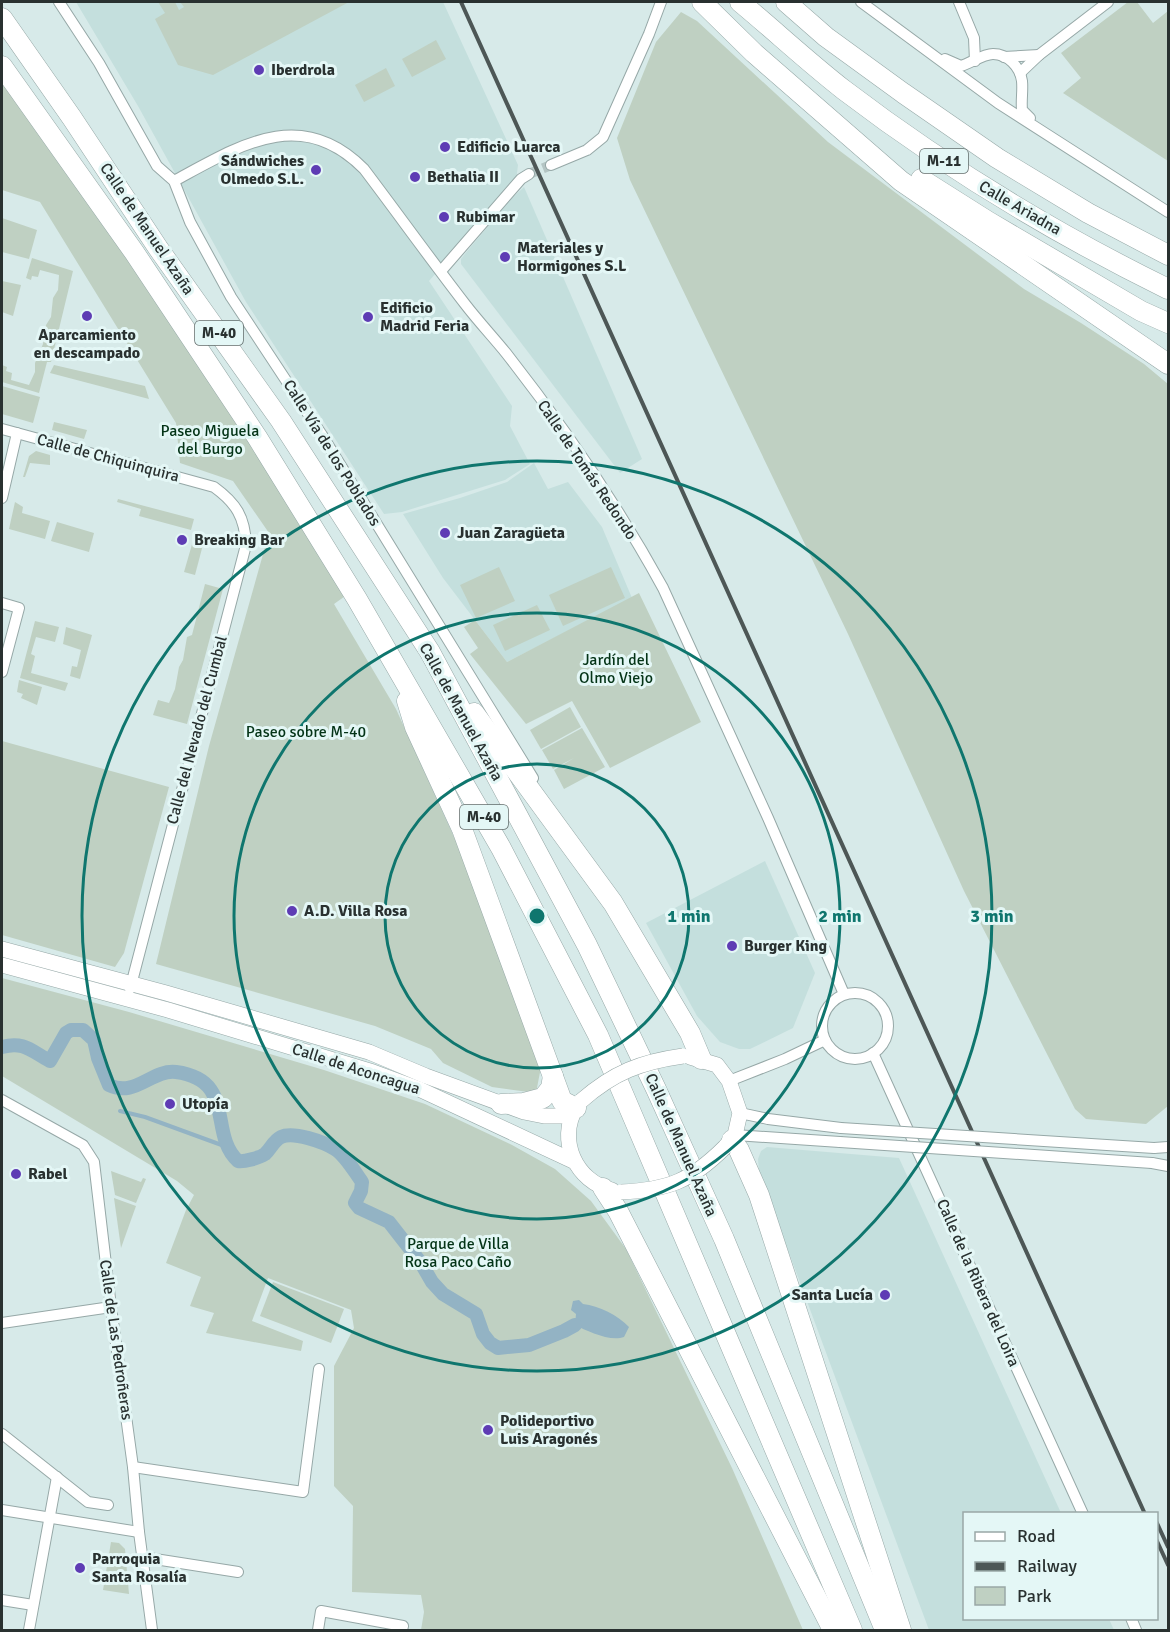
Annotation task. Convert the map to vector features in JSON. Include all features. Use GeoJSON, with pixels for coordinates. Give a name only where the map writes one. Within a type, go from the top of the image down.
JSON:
{"type":"FeatureCollection","features":[{"type":"Feature","properties":{"kind":"highway"},"geometry":{"type":"LineString","coordinates":[[702,2],[754,53],[901,181],[1168,364]]}},
{"type":"Feature","properties":{"kind":"highway","name":"Calle Ariadna"},"geometry":{"type":"LineString","coordinates":[[740,2],[843,89],[976,184],[1168,289]]}},
{"type":"Feature","properties":{"kind":"highway","name":"Calle Ariadna"},"geometry":{"type":"LineString","coordinates":[[786,2],[826,37],[997,158],[1088,213],[1168,255]]}},
{"type":"Feature","properties":{"kind":"highway","name":"Calle de Manuel Azaña"},"geometry":{"type":"LineString","coordinates":[[2,18],[159,248],[281,421],[430,652],[588,945],[656,1089],[724,1239],[885,1630]]}},
{"type":"Feature","properties":{"kind":"highway","name":"Calle de Manuel Azaña"},"geometry":{"type":"LineString","coordinates":[[2,66],[134,252],[257,436],[395,664],[501,848],[598,1035],[852,1630]]}},
{"type":"Feature","properties":{"kind":"highway"},"geometry":{"type":"LineString","coordinates":[[845,132],[999,228],[1141,311],[1168,323]]}},
{"type":"Feature","properties":{"kind":"highway"},"geometry":{"type":"LineString","coordinates":[[430,652],[613,903],[690,1033],[692,1057]]}},
{"type":"Feature","properties":{"kind":"highway"},"geometry":{"type":"LineString","coordinates":[[395,664],[415,727],[462,829],[562,1101],[576,1108]]}},
{"type":"Feature","properties":{"kind":"highway"},"geometry":{"type":"LineString","coordinates":[[501,1104],[524,1103],[543,1098],[554,1076]]}},
{"type":"Feature","properties":{"kind":"highway"},"geometry":{"type":"LineString","coordinates":[[731,1141],[739,1150],[759,1195],[901,1630]]}},
{"type":"Feature","properties":{"kind":"highway"},"geometry":{"type":"LineString","coordinates":[[612,1190],[618,1211],[833,1630]]}},
{"type":"Feature","properties":{"kind":"main road","name":"Calle de Aconcagua"},"geometry":{"type":"LineString","coordinates":[[2,949],[130,983],[369,1052],[524,1112],[544,1116],[576,1108]]}},
{"type":"Feature","properties":{"kind":"main road","name":"Calle de Aconcagua"},"geometry":{"type":"LineString","coordinates":[[2,965],[168,1010],[419,1089],[573,1161]]}},
{"type":"Feature","properties":{"kind":"main road"},"geometry":{"type":"LineString","coordinates":[[692,1057],[717,1065],[729,1081],[740,1113],[731,1141],[705,1167],[679,1182],[648,1191],[612,1190],[587,1177],[573,1161],[567,1139],[576,1108],[599,1085],[629,1068],[654,1060],[692,1057]]}},
{"type":"Feature","properties":{"kind":"street","name":"Calle Vía de los Poblados"},"geometry":{"type":"LineString","coordinates":[[59,2],[99,63],[157,166],[174,181],[190,222],[231,297],[322,435],[498,724],[613,903]]}},
{"type":"Feature","properties":{"kind":"street"},"geometry":{"type":"LineString","coordinates":[[550,165],[587,150],[603,137],[645,44],[661,2]]}},
{"type":"Feature","properties":{"kind":"street"},"geometry":{"type":"LineString","coordinates":[[861,2],[998,103],[1168,212]]}},
{"type":"Feature","properties":{"kind":"street"},"geometry":{"type":"LineString","coordinates":[[958,2],[974,38],[988,57],[1011,61],[1021,78],[1022,110],[1043,131]]}},
{"type":"Feature","properties":{"kind":"street"},"geometry":{"type":"LineString","coordinates":[[1021,78],[1039,55],[1108,2]]}},
{"type":"Feature","properties":{"kind":"street"},"geometry":{"type":"LineString","coordinates":[[974,38],[988,57]]}},
{"type":"Feature","properties":{"kind":"street"},"geometry":{"type":"LineString","coordinates":[[933,54],[961,66],[988,57],[1039,55]]}},
{"type":"Feature","properties":{"kind":"street","name":"Calle de Tomás Redondo"},"geometry":{"type":"LineString","coordinates":[[174,181],[252,141],[295,135],[329,143],[349,154],[364,169],[466,305],[507,354],[579,453],[611,500],[663,588],[768,818],[844,994]]}},
{"type":"Feature","properties":{"kind":"street"},"geometry":{"type":"LineString","coordinates":[[441,271],[521,179],[529,174]]}},
{"type":"Feature","properties":{"kind":"street","name":"Calle de Chiquinquira"},"geometry":{"type":"LineString","coordinates":[[2,429],[214,487]]}},
{"type":"Feature","properties":{"kind":"street"},"geometry":{"type":"LineString","coordinates":[[2,498],[17,433]]}},
{"type":"Feature","properties":{"kind":"street","name":"Calle del Nevado del Cumbal"},"geometry":{"type":"LineString","coordinates":[[130,983],[246,545],[245,528],[238,511],[229,497],[214,487]]}},
{"type":"Feature","properties":{"kind":"street"},"geometry":{"type":"LineString","coordinates":[[2,603],[19,608],[2,672]]}},
{"type":"Feature","properties":{"kind":"street"},"geometry":{"type":"LineString","coordinates":[[129,1000],[130,983]]}},
{"type":"Feature","properties":{"kind":"street"},"geometry":{"type":"LineString","coordinates":[[854,992],[872,997],[885,1011],[888,1030],[886,1039],[873,1053],[855,1059],[837,1054],[825,1040],[822,1022],[824,1012],[836,998],[844,994],[854,992]]}},
{"type":"Feature","properties":{"kind":"street"},"geometry":{"type":"LineString","coordinates":[[729,1081],[825,1040]]}},
{"type":"Feature","properties":{"kind":"street","name":"Calle de la Ribera del Loira"},"geometry":{"type":"LineString","coordinates":[[873,1053],[1082,1512]]}},
{"type":"Feature","properties":{"kind":"street","name":"Calle de Las Pedroñeras"},"geometry":{"type":"LineString","coordinates":[[2,1100],[83,1146],[94,1162],[111,1306],[134,1467],[139,1532],[152,1630]]}},
{"type":"Feature","properties":{"kind":"street"},"geometry":{"type":"LineString","coordinates":[[740,1113],[768,1119],[841,1128],[1154,1148],[1168,1146]]}},
{"type":"Feature","properties":{"kind":"street"},"geometry":{"type":"LineString","coordinates":[[731,1141],[840,1142],[1152,1163],[1168,1166]]}},
{"type":"Feature","properties":{"kind":"street"},"geometry":{"type":"LineString","coordinates":[[2,1323],[111,1306]]}},
{"type":"Feature","properties":{"kind":"street"},"geometry":{"type":"LineString","coordinates":[[134,1467],[303,1492],[319,1369]]}},
{"type":"Feature","properties":{"kind":"street"},"geometry":{"type":"LineString","coordinates":[[2,1434],[88,1502],[108,1505]]}},
{"type":"Feature","properties":{"kind":"street"},"geometry":{"type":"LineString","coordinates":[[29,1630],[57,1478]]}},
{"type":"Feature","properties":{"kind":"street"},"geometry":{"type":"LineString","coordinates":[[2,1510],[139,1532]]}},
{"type":"Feature","properties":{"kind":"street"},"geometry":{"type":"LineString","coordinates":[[142,1557],[238,1572]]}},
{"type":"Feature","properties":{"kind":"street"},"geometry":{"type":"LineString","coordinates":[[2,1600],[33,1605]]}},
{"type":"Feature","properties":{"kind":"street"},"geometry":{"type":"LineString","coordinates":[[318,1630],[321,1611],[403,1626],[402,1630]]}},
{"type":"Feature","properties":{"kind":"shaded area"},"geometry":{"type":"Polygon","coordinates":[[[76,2],[443,2],[518,165],[516,181],[429,281],[512,406],[510,426],[530,464],[505,480],[402,512],[384,514],[246,302],[138,106],[76,2]]]}},
{"type":"Feature","properties":{"kind":"shaded area"},"geometry":{"type":"Polygon","coordinates":[[[524,187],[642,459],[620,473],[461,264],[464,255],[509,201],[524,187]]]}},
{"type":"Feature","properties":{"kind":"shaded area"},"geometry":{"type":"Polygon","coordinates":[[[534,463],[548,489],[568,482],[602,527],[632,598],[507,662],[443,578],[403,514],[507,482],[534,463]]]}},
{"type":"Feature","properties":{"kind":"shaded area"},"geometry":{"type":"Polygon","coordinates":[[[765,861],[815,973],[793,1028],[750,1049],[739,1049],[720,1042],[697,1016],[646,923],[765,861]]]}},
{"type":"Feature","properties":{"kind":"shaded area"},"geometry":{"type":"Polygon","coordinates":[[[767,1147],[899,1158],[1061,1512],[963,1512],[963,1620],[1109,1620],[1114,1630],[929,1630],[759,1172],[758,1159],[761,1151],[767,1147]]]}},
{"type":"Feature","properties":{"kind":"shaded area"},"geometry":{"type":"Polygon","coordinates":[[[579,1300],[583,1304],[608,1312],[625,1323],[629,1327],[624,1337],[606,1337],[575,1325],[576,1314],[571,1310],[573,1301],[579,1300]]]}},
{"type":"Feature","properties":{"kind":"green space"},"geometry":{"type":"Polygon","coordinates":[[[158,2],[175,2],[179,10],[184,7],[180,2],[349,2],[213,75],[178,65],[155,19],[165,13],[158,2]]]}},
{"type":"Feature","properties":{"kind":"green space"},"geometry":{"type":"Polygon","coordinates":[[[1128,2],[1137,2],[1153,23],[1168,11],[1168,161],[1063,93],[1081,78],[1061,53],[1128,2]]]}},
{"type":"Feature","properties":{"kind":"green space"},"geometry":{"type":"Polygon","coordinates":[[[681,12],[697,21],[828,142],[1024,289],[1144,364],[1168,384],[1168,1106],[1146,1124],[1086,1119],[1075,1109],[964,891],[848,634],[630,180],[617,138],[656,42],[681,12]]]}},
{"type":"Feature","properties":{"kind":"green space"},"geometry":{"type":"Polygon","coordinates":[[[436,40],[446,59],[412,77],[402,59],[436,40]]]}},
{"type":"Feature","properties":{"kind":"green space"},"geometry":{"type":"Polygon","coordinates":[[[2,62],[348,594],[334,604],[396,709],[468,868],[541,1067],[536,1093],[492,1087],[443,1063],[431,1049],[375,1026],[156,964],[209,746],[269,533],[233,481],[180,463],[176,423],[40,202],[2,190],[2,62]]]}},
{"type":"Feature","properties":{"kind":"green space"},"geometry":{"type":"Polygon","coordinates":[[[386,68],[395,86],[364,102],[355,85],[386,68]]]}},
{"type":"Feature","properties":{"kind":"green space"},"geometry":{"type":"Polygon","coordinates":[[[2,218],[37,230],[29,259],[2,252],[2,218]]]}},
{"type":"Feature","properties":{"kind":"green space"},"geometry":{"type":"Polygon","coordinates":[[[32,258],[73,271],[51,362],[47,362],[39,393],[2,382],[2,365],[7,367],[6,371],[12,373],[11,380],[29,385],[43,344],[46,325],[51,317],[53,298],[58,290],[59,275],[40,270],[38,277],[32,276],[31,280],[26,278],[32,258]]]}},
{"type":"Feature","properties":{"kind":"green space"},"geometry":{"type":"Polygon","coordinates":[[[2,281],[21,285],[13,316],[2,312],[2,281]]]}},
{"type":"Feature","properties":{"kind":"green space"},"geometry":{"type":"Polygon","coordinates":[[[54,365],[145,386],[149,399],[50,373],[54,365]]]}},
{"type":"Feature","properties":{"kind":"green space"},"geometry":{"type":"Polygon","coordinates":[[[2,386],[40,397],[33,423],[2,414],[2,386]]]}},
{"type":"Feature","properties":{"kind":"green space"},"geometry":{"type":"Polygon","coordinates":[[[54,422],[87,430],[84,439],[52,430],[54,422]]]}},
{"type":"Feature","properties":{"kind":"green space"},"geometry":{"type":"Polygon","coordinates":[[[36,451],[50,455],[50,465],[30,463],[23,477],[29,456],[36,451]]]}},
{"type":"Feature","properties":{"kind":"green space"},"geometry":{"type":"Polygon","coordinates":[[[118,499],[194,519],[191,530],[139,516],[141,509],[117,502],[118,499]]]}},
{"type":"Feature","properties":{"kind":"green space"},"geometry":{"type":"Polygon","coordinates":[[[15,502],[23,507],[22,513],[50,521],[45,539],[9,529],[15,502]]]}},
{"type":"Feature","properties":{"kind":"green space"},"geometry":{"type":"Polygon","coordinates":[[[57,522],[94,533],[89,552],[51,541],[57,522]]]}},
{"type":"Feature","properties":{"kind":"green space"},"geometry":{"type":"Polygon","coordinates":[[[195,534],[205,537],[195,575],[184,572],[195,534]]]}},
{"type":"Feature","properties":{"kind":"green space"},"geometry":{"type":"Polygon","coordinates":[[[499,567],[515,601],[476,618],[460,585],[499,567]]]}},
{"type":"Feature","properties":{"kind":"green space"},"geometry":{"type":"Polygon","coordinates":[[[611,567],[625,598],[563,626],[549,595],[611,567]]]}},
{"type":"Feature","properties":{"kind":"green space"},"geometry":{"type":"Polygon","coordinates":[[[205,584],[223,589],[187,724],[153,715],[158,700],[169,703],[175,689],[187,637],[192,635],[205,584]]]}},
{"type":"Feature","properties":{"kind":"green space","name":"Jardín del Olmo Viejo"},"geometry":{"type":"Polygon","coordinates":[[[639,593],[701,722],[610,768],[572,701],[526,724],[470,654],[478,648],[464,627],[475,620],[507,662],[639,593]]]}},
{"type":"Feature","properties":{"kind":"green space"},"geometry":{"type":"Polygon","coordinates":[[[537,605],[550,630],[505,651],[493,625],[537,605]]]}},
{"type":"Feature","properties":{"kind":"green space"},"geometry":{"type":"Polygon","coordinates":[[[35,621],[59,627],[55,642],[36,637],[31,654],[35,656],[31,673],[68,683],[65,691],[20,678],[35,621]]]}},
{"type":"Feature","properties":{"kind":"green space"},"geometry":{"type":"Polygon","coordinates":[[[66,627],[92,635],[80,679],[70,676],[72,666],[77,667],[81,650],[63,644],[66,627]]]}},
{"type":"Feature","properties":{"kind":"green space"},"geometry":{"type":"Polygon","coordinates":[[[19,680],[42,687],[37,705],[21,698],[23,694],[17,692],[19,680]]]}},
{"type":"Feature","properties":{"kind":"green space"},"geometry":{"type":"Polygon","coordinates":[[[570,707],[581,727],[541,749],[530,730],[570,707]]]}},
{"type":"Feature","properties":{"kind":"green space"},"geometry":{"type":"Polygon","coordinates":[[[582,728],[605,767],[564,789],[554,770],[574,758],[553,769],[542,750],[582,728]]]}},
{"type":"Feature","properties":{"kind":"green space"},"geometry":{"type":"Polygon","coordinates":[[[2,741],[169,787],[124,953],[115,967],[2,935],[2,741]]]}},
{"type":"Feature","properties":{"kind":"green space","name":"Parque de Villa Rosa Paco Caño"},"geometry":{"type":"Polygon","coordinates":[[[2,978],[129,1012],[324,1070],[425,1104],[512,1145],[555,1169],[591,1201],[626,1249],[732,1468],[803,1630],[421,1630],[424,1612],[421,1595],[352,1592],[353,1506],[334,1486],[334,1366],[354,1328],[351,1310],[268,1278],[252,1321],[303,1341],[301,1351],[206,1333],[214,1313],[190,1306],[201,1277],[166,1263],[194,1195],[177,1181],[2,1076],[2,978]]]}},
{"type":"Feature","properties":{"kind":"green space"},"geometry":{"type":"Polygon","coordinates":[[[111,1171],[141,1182],[143,1178],[146,1179],[136,1203],[115,1195],[111,1171]]]}},
{"type":"Feature","properties":{"kind":"green space"},"geometry":{"type":"Polygon","coordinates":[[[114,1198],[136,1206],[121,1248],[114,1198]]]}},
{"type":"Feature","properties":{"kind":"green space"},"geometry":{"type":"Polygon","coordinates":[[[273,1282],[344,1309],[331,1343],[260,1316],[273,1282]]]}},
{"type":"Feature","properties":{"kind":"green space"},"geometry":{"type":"Polygon","coordinates":[[[111,1542],[119,1543],[125,1549],[129,1594],[103,1590],[111,1542]]]}},
{"type":"Feature","properties":{"kind":"waterway"},"geometry":{"type":"LineString","coordinates":[[2,1047],[22,1046],[50,1061],[66,1033],[71,1030],[83,1030],[94,1040],[98,1058],[109,1085],[127,1088],[167,1072],[195,1077],[207,1085],[215,1097],[224,1137],[229,1150],[238,1161],[262,1155],[281,1137],[293,1135],[330,1146],[339,1152],[362,1182],[361,1191],[355,1203],[359,1208],[389,1222],[443,1294],[476,1314],[483,1334],[490,1343],[498,1348],[529,1345],[575,1325]]}},
{"type":"Feature","properties":{"kind":"waterway"},"geometry":{"type":"LineString","coordinates":[[120,1111],[145,1117],[227,1147]]}},
{"type":"Feature","properties":{"kind":"tunnel"},"geometry":{"type":"LineString","coordinates":[[529,174],[551,165]]}},
{"type":"Feature","properties":{"kind":"railway"},"geometry":{"type":"LineString","coordinates":[[461,2],[1144,1512]]}},
{"type":"Feature","properties":{"kind":"railway"},"geometry":{"type":"LineString","coordinates":[[1158,1525],[1168,1547]]}},
{"type":"Feature","properties":{"kind":"railway"},"geometry":{"type":"LineString","coordinates":[[1158,1543],[1168,1565]]}},
{"type":"Feature","properties":{"kind":"place","name":"Iberdrola"},"geometry":{"type":"Point","coordinates":[259,70]}},
{"type":"Feature","properties":{"kind":"place","name":"Edificio Luarca"},"geometry":{"type":"Point","coordinates":[445,147]}},
{"type":"Feature","properties":{"kind":"place","name":"Sándwiches Olmedo S.L."},"geometry":{"type":"Point","coordinates":[316,170]}},
{"type":"Feature","properties":{"kind":"place","name":"Bethalia II"},"geometry":{"type":"Point","coordinates":[415,177]}},
{"type":"Feature","properties":{"kind":"place","name":"Rubimar"},"geometry":{"type":"Point","coordinates":[444,217]}},
{"type":"Feature","properties":{"kind":"place","name":"Materiales y Hormigones S.L"},"geometry":{"type":"Point","coordinates":[505,257]}},
{"type":"Feature","properties":{"kind":"place","name":"Aparcamiento en descampado"},"geometry":{"type":"Point","coordinates":[87,316]}},
{"type":"Feature","properties":{"kind":"place","name":"Edificio Madrid Feria"},"geometry":{"type":"Point","coordinates":[368,317]}},
{"type":"Feature","properties":{"kind":"place","name":"Juan Zaragüeta"},"geometry":{"type":"Point","coordinates":[445,533]}},
{"type":"Feature","properties":{"kind":"place","name":"Breaking Bar"},"geometry":{"type":"Point","coordinates":[182,540]}},
{"type":"Feature","properties":{"kind":"place","name":"A.D. Villa Rosa"},"geometry":{"type":"Point","coordinates":[292,911]}},
{"type":"Feature","properties":{"kind":"place","name":"Burger King"},"geometry":{"type":"Point","coordinates":[732,946]}},
{"type":"Feature","properties":{"kind":"place","name":"Utopía"},"geometry":{"type":"Point","coordinates":[170,1104]}},
{"type":"Feature","properties":{"kind":"place","name":"Rabel"},"geometry":{"type":"Point","coordinates":[16,1174]}},
{"type":"Feature","properties":{"kind":"place","name":"Santa Lucía"},"geometry":{"type":"Point","coordinates":[885,1295]}},
{"type":"Feature","properties":{"kind":"place","name":"Polideportivo Luis Aragonés"},"geometry":{"type":"Point","coordinates":[488,1430]}},
{"type":"Feature","properties":{"kind":"place","name":"Parroquia Santa Rosalía"},"geometry":{"type":"Point","coordinates":[80,1568]}},
{"type":"Feature","properties":{"kind":"park label","name":"Paseo Miguela del Burgo"},"geometry":{"type":"Point","coordinates":[210,440]}},
{"type":"Feature","properties":{"kind":"park label","name":"Paseo sobre M-40"},"geometry":{"type":"Point","coordinates":[306,732]}}]}
